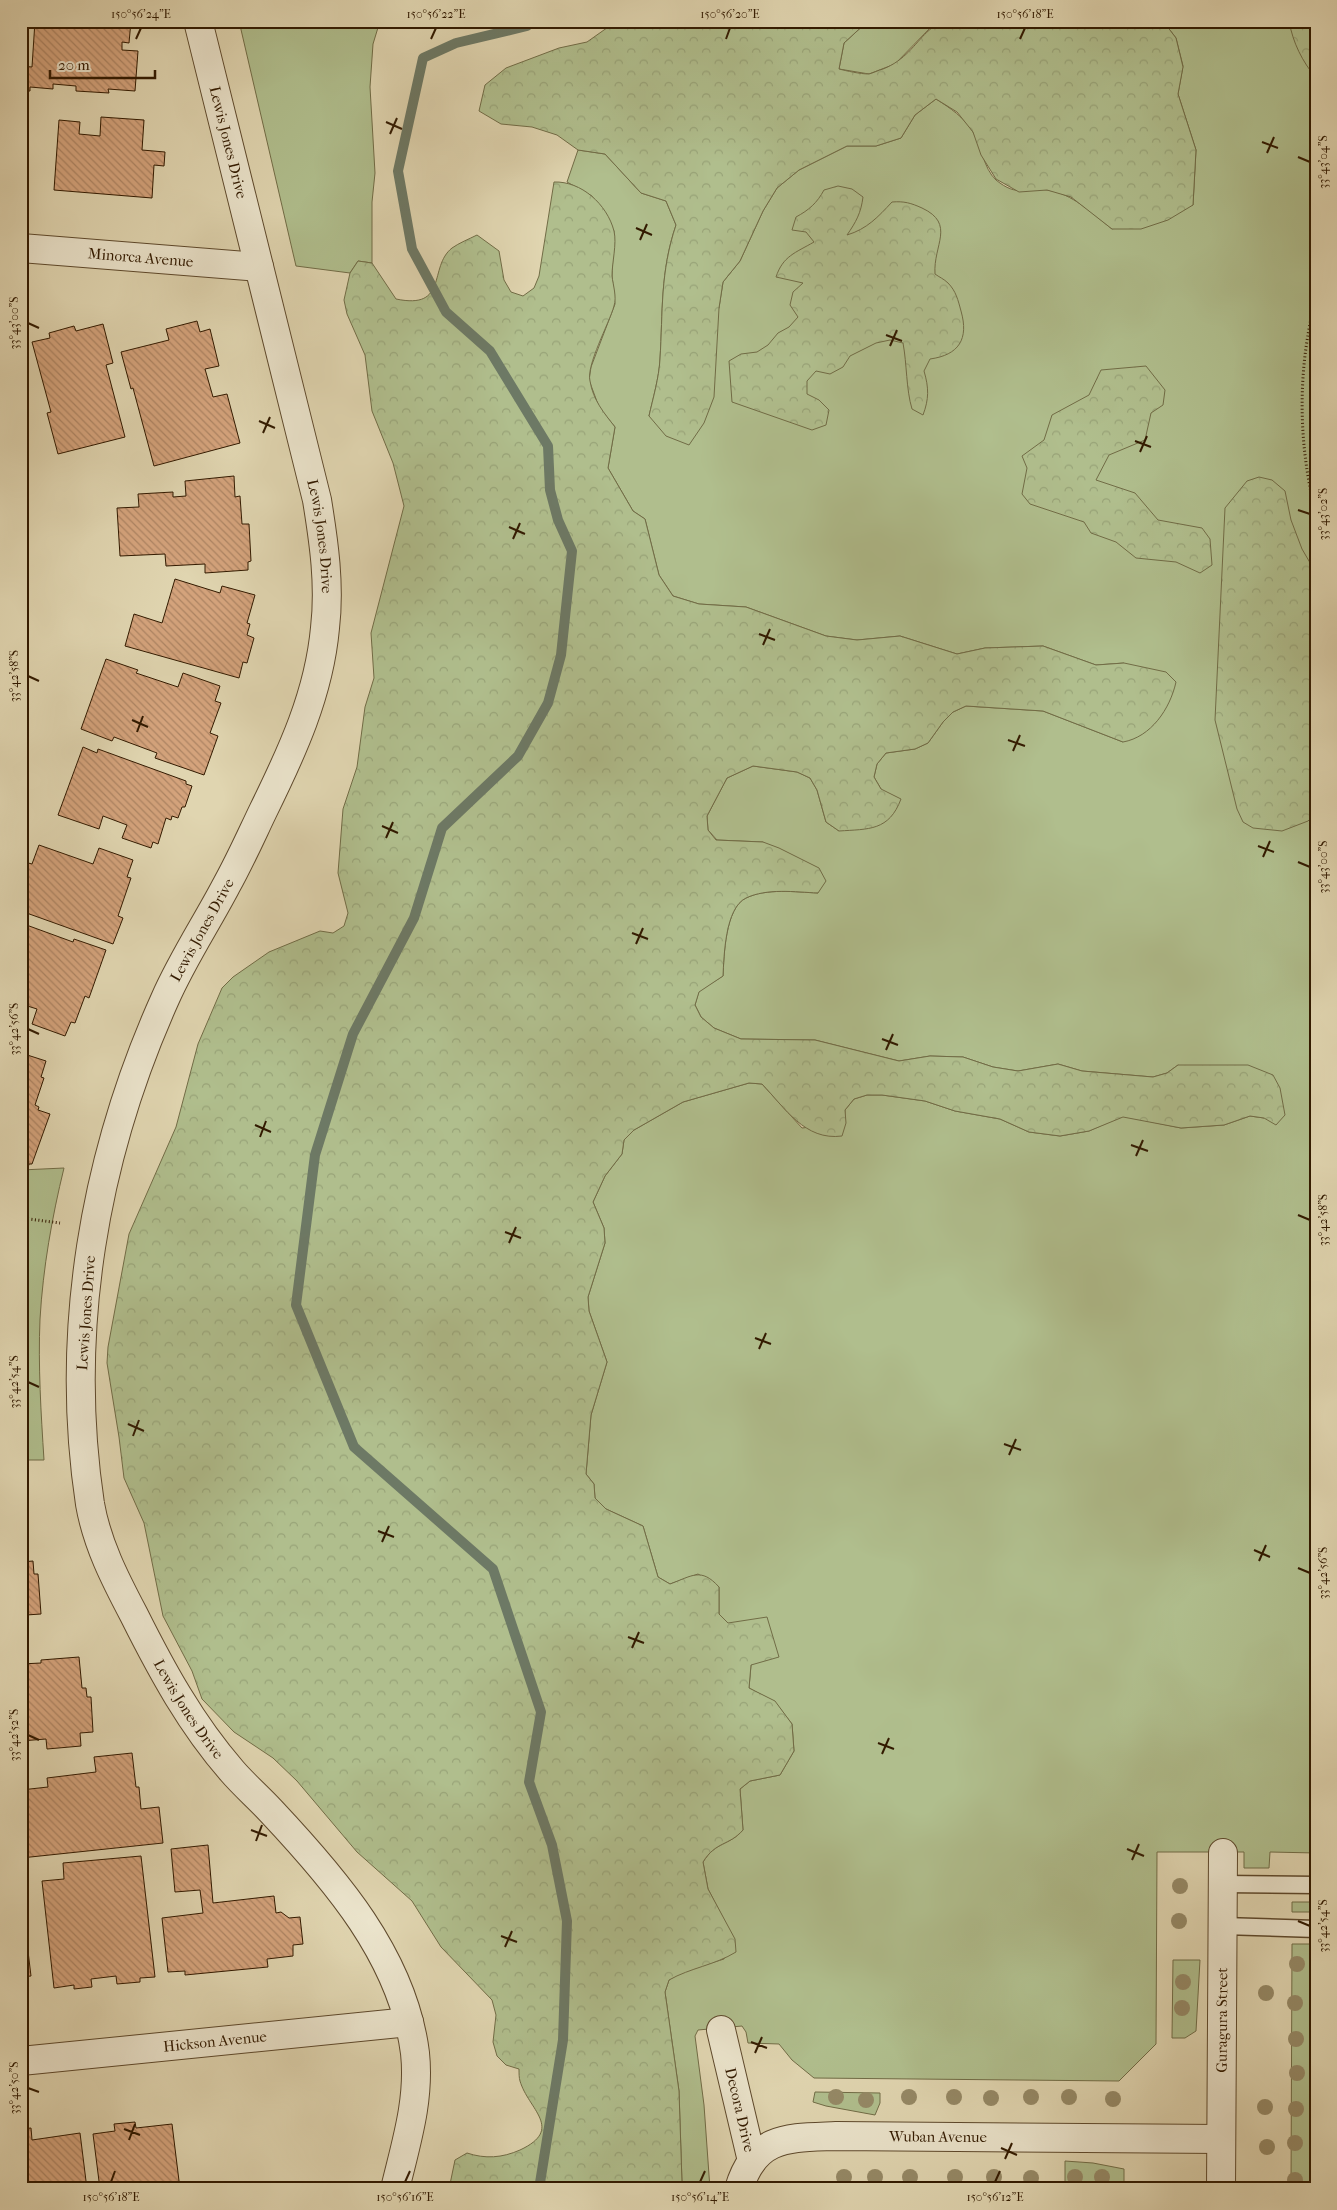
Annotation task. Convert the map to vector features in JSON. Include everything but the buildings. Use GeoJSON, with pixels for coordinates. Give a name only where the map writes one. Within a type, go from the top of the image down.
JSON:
{"type":"FeatureCollection","features":[{"type":"Feature","properties":{"kind":"street","name":"Lewis Jones Drive"},"geometry":{"type":"LineString","coordinates":[[198,21],[317,500],[324,542],[327,586],[324,638],[318,674],[306,718],[288,760],[227,885],[199,932],[167,994],[139,1058],[117,1124],[100,1190],[89,1257],[82,1324],[81,1392],[85,1460],[90,1505],[99,1541],[106,1559],[158,1664],[182,1705],[209,1744],[299,1841],[360,1918],[400,1994],[409,2022],[414,2050],[416,2079],[415,2107],[395,2189]]}},
{"type":"Feature","properties":{"kind":"street","name":"Minorca Avenue"},"geometry":{"type":"LineString","coordinates":[[21,248],[259,267]]}},
{"type":"Feature","properties":{"kind":"street","name":"Guragura Street"},"geometry":{"type":"LineString","coordinates":[[1221,2189],[1223,1853]]}},
{"type":"Feature","properties":{"kind":"street","name":"Hickson Avenue"},"geometry":{"type":"LineString","coordinates":[[21,2061],[409,2022]]}},
{"type":"Feature","properties":{"kind":"street","name":"Decora Drive"},"geometry":{"type":"LineString","coordinates":[[721,2030],[752,2161],[739,2189]]}},
{"type":"Feature","properties":{"kind":"street","name":"Wuban Avenue"},"geometry":{"type":"LineString","coordinates":[[752,2161],[766,2147],[787,2138],[1221,2139]]}},
{"type":"Feature","properties":{"kind":"lane"},"geometry":{"type":"LineString","coordinates":[[1223,1884],[1316,1885]]}},
{"type":"Feature","properties":{"kind":"lane"},"geometry":{"type":"LineString","coordinates":[[1223,1926],[1316,1929]]}},
{"type":"Feature","properties":{"kind":"path"},"geometry":{"type":"LineString","coordinates":[[1316,298],[1305,353],[1301,398],[1303,443],[1309,488],[1316,514]]}},
{"type":"Feature","properties":{"kind":"path"},"geometry":{"type":"LineString","coordinates":[[21,1218],[60,1223]]}},
{"type":"Feature","properties":{"kind":"green space"},"geometry":{"type":"Polygon","coordinates":[[[239,21],[380,21],[373,44],[370,87],[375,173],[372,202],[372,263],[358,261],[350,273],[296,266],[239,21]]]}},
{"type":"Feature","properties":{"kind":"green space"},"geometry":{"type":"Polygon","coordinates":[[[612,21],[868,21],[844,43],[839,69],[869,74],[897,61],[909,52],[927,32],[936,25],[948,21],[964,22],[984,28],[982,21],[1163,21],[1176,38],[1183,67],[1178,94],[1196,150],[1193,205],[1168,220],[1141,229],[1112,229],[1071,197],[1047,190],[1019,192],[996,179],[981,155],[973,132],[957,112],[936,99],[915,115],[901,138],[876,146],[847,146],[799,170],[777,188],[763,211],[740,261],[723,282],[719,308],[714,397],[704,423],[689,445],[666,436],[649,416],[659,366],[667,259],[676,225],[666,201],[641,193],[605,154],[578,150],[557,135],[532,127],[501,124],[479,111],[485,85],[506,68],[559,48],[587,42],[611,25],[612,21]]]}},
{"type":"Feature","properties":{"kind":"green space"},"geometry":{"type":"Polygon","coordinates":[[[868,21],[947,21],[933,25],[895,64],[869,74],[839,69],[844,43],[868,21]]]}},
{"type":"Feature","properties":{"kind":"green space"},"geometry":{"type":"Polygon","coordinates":[[[1163,21],[1316,21],[1316,1853],[1270,1852],[1269,1868],[1244,1868],[1244,1852],[1157,1852],[1156,2044],[1119,2081],[814,2078],[792,2060],[779,2044],[748,2043],[746,2032],[742,2026],[698,2030],[695,2036],[704,2105],[710,2189],[680,2189],[682,2183],[679,2091],[665,1992],[669,1980],[682,1972],[724,1959],[734,1939],[708,1889],[703,1862],[713,1850],[733,1839],[743,1830],[740,1789],[750,1781],[780,1775],[794,1751],[792,1724],[775,1702],[749,1688],[751,1665],[728,1623],[719,1614],[719,1587],[698,1574],[670,1584],[658,1577],[643,1526],[606,1509],[595,1498],[594,1484],[586,1474],[591,1415],[607,1362],[589,1311],[588,1297],[605,1243],[604,1228],[593,1202],[605,1176],[622,1154],[624,1140],[634,1130],[683,1102],[749,1083],[762,1084],[802,1128],[845,1123],[845,1110],[854,1099],[867,1095],[882,1095],[925,1101],[955,1111],[1000,1119],[1029,1132],[1060,1136],[1089,1131],[1123,1116],[1181,1128],[1224,1125],[1250,1116],[1264,1118],[1178,1065],[1167,1073],[1153,1077],[1082,1071],[1058,1064],[1018,1071],[993,1067],[963,1057],[930,1056],[899,1061],[815,1040],[741,1039],[714,1028],[701,1017],[695,1005],[699,991],[723,976],[727,933],[739,903],[746,898],[763,893],[781,891],[818,893],[763,842],[717,840],[708,830],[707,816],[727,778],[753,766],[797,772],[810,778],[817,790],[826,822],[839,831],[881,789],[874,777],[877,764],[886,753],[915,749],[928,743],[943,722],[953,712],[966,706],[1043,711],[1123,742],[1124,663],[1096,665],[1043,646],[985,648],[957,654],[900,636],[857,640],[826,636],[746,607],[699,604],[673,596],[659,575],[645,519],[633,511],[608,468],[615,427],[599,407],[589,380],[591,367],[615,304],[612,276],[614,231],[592,196],[567,182],[578,150],[605,154],[641,193],[666,201],[676,225],[667,259],[659,366],[649,416],[719,308],[723,282],[740,261],[763,211],[777,188],[799,170],[847,146],[876,146],[901,138],[915,115],[936,99],[961,117],[976,138],[985,163],[992,175],[1010,189],[1022,191],[1040,189],[1065,195],[1082,205],[1112,229],[1193,205],[1196,150],[1178,94],[1183,66],[1176,38],[1163,21]]]}},
{"type":"Feature","properties":{"kind":"green space"},"geometry":{"type":"Polygon","coordinates":[[[1289,21],[1316,21],[1316,78],[1306,65],[1299,51],[1289,21]]]}},
{"type":"Feature","properties":{"kind":"green space"},"geometry":{"type":"Polygon","coordinates":[[[554,182],[574,185],[592,196],[611,221],[614,231],[612,276],[615,302],[591,365],[591,388],[596,400],[615,427],[608,468],[633,511],[645,519],[659,575],[673,596],[699,604],[746,607],[826,636],[857,640],[900,636],[957,654],[985,648],[1043,646],[1096,665],[1124,663],[1166,672],[1176,682],[1169,702],[1158,720],[1142,734],[1123,742],[1043,711],[966,706],[953,712],[943,722],[928,743],[915,749],[886,753],[877,764],[874,777],[881,789],[901,799],[896,809],[884,823],[860,830],[839,831],[826,822],[817,790],[810,778],[797,772],[753,766],[727,778],[707,816],[708,830],[716,840],[763,842],[819,868],[826,881],[818,893],[781,891],[763,893],[746,898],[739,903],[727,933],[723,976],[699,992],[695,1005],[701,1017],[714,1028],[741,1039],[815,1040],[899,1061],[930,1056],[963,1057],[993,1067],[1018,1071],[1058,1064],[1082,1071],[1153,1077],[1167,1073],[1178,1065],[1248,1065],[1273,1075],[1280,1088],[1285,1115],[1276,1125],[1264,1118],[1250,1116],[1224,1125],[1181,1128],[1123,1117],[1089,1131],[1060,1136],[1029,1132],[1000,1119],[955,1111],[925,1101],[882,1095],[867,1095],[854,1099],[845,1110],[846,1123],[842,1136],[829,1136],[806,1128],[762,1084],[749,1083],[683,1102],[634,1130],[624,1140],[622,1154],[605,1176],[593,1202],[604,1228],[605,1243],[588,1297],[589,1311],[607,1362],[591,1415],[586,1474],[594,1484],[595,1498],[606,1509],[643,1526],[658,1577],[670,1584],[690,1576],[701,1575],[707,1577],[719,1587],[719,1614],[728,1623],[767,1617],[779,1657],[751,1665],[749,1688],[775,1701],[792,1724],[794,1751],[780,1775],[750,1781],[740,1789],[743,1830],[733,1839],[713,1850],[703,1862],[708,1889],[735,1939],[736,1952],[669,1980],[665,1992],[679,2091],[682,2183],[680,2189],[449,2189],[455,2160],[467,2153],[494,2157],[520,2150],[533,2142],[540,2134],[542,2126],[540,2118],[524,2091],[519,2069],[506,2065],[497,2056],[493,2042],[496,2015],[492,2000],[441,1947],[412,1901],[357,1852],[297,1781],[273,1758],[234,1732],[202,1699],[192,1671],[163,1616],[144,1523],[124,1478],[107,1363],[108,1347],[129,1234],[176,1127],[198,1044],[222,988],[233,977],[269,952],[320,931],[333,933],[344,926],[348,913],[338,873],[343,809],[357,767],[365,707],[374,678],[371,633],[404,506],[393,463],[372,411],[365,355],[347,314],[344,300],[350,273],[358,261],[372,263],[396,299],[413,301],[424,298],[431,293],[435,285],[445,256],[455,246],[477,235],[499,251],[504,280],[511,292],[523,296],[534,288],[539,276],[554,182]]]}},
{"type":"Feature","properties":{"kind":"green space"},"geometry":{"type":"Polygon","coordinates":[[[838,186],[852,189],[863,197],[858,217],[847,235],[866,226],[892,202],[911,204],[932,214],[941,228],[935,274],[945,280],[955,292],[964,330],[955,349],[948,354],[930,359],[924,371],[928,393],[923,415],[912,409],[903,343],[890,340],[876,343],[850,356],[843,367],[830,374],[816,371],[807,381],[807,394],[819,400],[829,410],[826,425],[812,430],[732,402],[729,361],[741,354],[757,352],[768,345],[778,333],[789,327],[798,317],[790,305],[793,292],[803,283],[776,277],[786,260],[795,252],[814,242],[806,232],[792,230],[796,217],[812,206],[824,190],[838,186]]]}},
{"type":"Feature","properties":{"kind":"green space"},"geometry":{"type":"Polygon","coordinates":[[[1146,366],[1165,390],[1163,405],[1151,413],[1145,440],[1109,455],[1096,480],[1135,493],[1158,520],[1202,528],[1210,539],[1212,565],[1200,573],[1176,562],[1136,558],[1116,542],[1091,533],[1084,522],[1030,504],[1022,494],[1027,468],[1022,456],[1044,440],[1052,415],[1089,395],[1101,370],[1146,366]]]}},
{"type":"Feature","properties":{"kind":"green space"},"geometry":{"type":"Polygon","coordinates":[[[1259,477],[1272,480],[1285,491],[1291,520],[1302,549],[1316,573],[1316,813],[1308,821],[1282,831],[1253,828],[1243,822],[1237,809],[1215,720],[1225,508],[1247,481],[1259,477]]]}},
{"type":"Feature","properties":{"kind":"green space"},"geometry":{"type":"Polygon","coordinates":[[[64,1168],[49,1243],[40,1319],[39,1337],[44,1460],[21,1460],[21,1170],[64,1168]]]}},
{"type":"Feature","properties":{"kind":"green space"},"geometry":{"type":"Polygon","coordinates":[[[1292,1902],[1316,1902],[1316,1912],[1292,1912],[1292,1902]]]}},
{"type":"Feature","properties":{"kind":"green space"},"geometry":{"type":"Polygon","coordinates":[[[1292,1944],[1316,1944],[1316,2189],[1291,2189],[1292,1944]]]}},
{"type":"Feature","properties":{"kind":"green space"},"geometry":{"type":"Polygon","coordinates":[[[1173,1960],[1200,1960],[1196,2031],[1185,2038],[1172,2038],[1173,1960]]]}},
{"type":"Feature","properties":{"kind":"green space"},"geometry":{"type":"Polygon","coordinates":[[[815,2092],[880,2093],[880,2103],[875,2115],[813,2102],[815,2092]]]}},
{"type":"Feature","properties":{"kind":"green space"},"geometry":{"type":"Polygon","coordinates":[[[1065,2161],[1093,2163],[1124,2169],[1124,2184],[1065,2183],[1065,2161]]]}},
{"type":"Feature","properties":{"kind":"waterway"},"geometry":{"type":"LineString","coordinates":[[532,21],[527,26],[456,43],[423,58],[398,171],[412,249],[446,312],[490,351],[548,446],[550,490],[558,520],[572,551],[561,655],[548,703],[518,756],[442,828],[414,918],[353,1034],[315,1155],[296,1305],[354,1447],[493,1569],[541,1712],[529,1782],[552,1845],[567,1921],[563,2040],[539,2189]]}}]}
